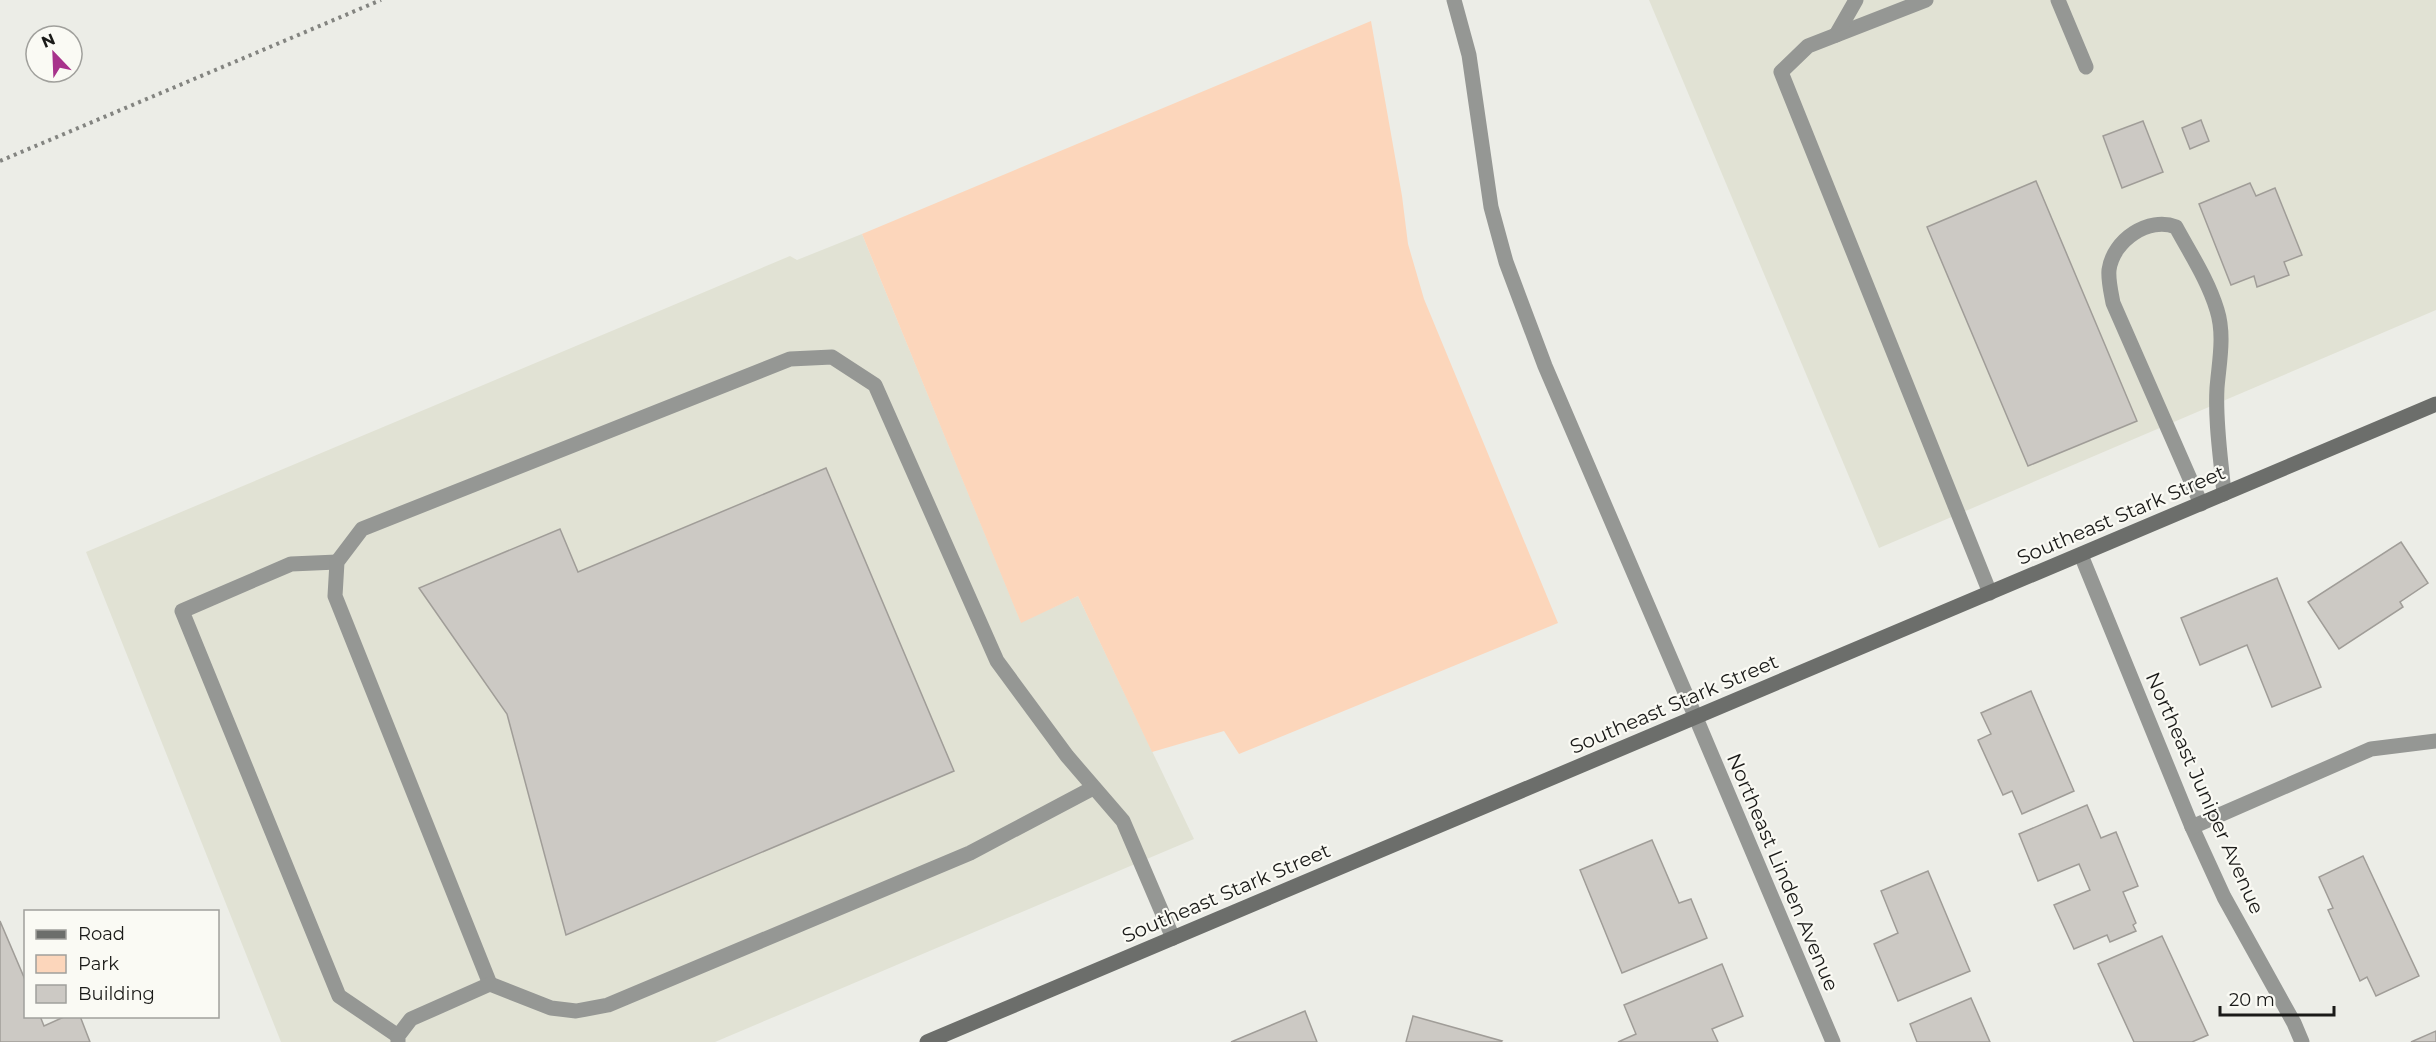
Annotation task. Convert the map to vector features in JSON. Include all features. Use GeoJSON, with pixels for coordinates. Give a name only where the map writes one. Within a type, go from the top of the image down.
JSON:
{"type":"FeatureCollection","features":[{"type":"Feature","properties":{"kind":"main road","name":"Southeast Stark Street"},"geometry":{"type":"LineString","coordinates":[[927,1042],[2436,404]]}},
{"type":"Feature","properties":{"kind":"street","name":"Northeast Linden Avenue"},"geometry":{"type":"LineString","coordinates":[[1454,0],[1468,55],[1491,207],[1506,262],[1545,366],[1833,1042]]}},
{"type":"Feature","properties":{"kind":"street"},"geometry":{"type":"LineString","coordinates":[[1836,35],[1856,0]]}},
{"type":"Feature","properties":{"kind":"street"},"geometry":{"type":"LineString","coordinates":[[1926,0],[1808,46],[1781,72],[1990,593]]}},
{"type":"Feature","properties":{"kind":"street"},"geometry":{"type":"LineString","coordinates":[[2058,0],[2086,67]]}},
{"type":"Feature","properties":{"kind":"street"},"geometry":{"type":"LineString","coordinates":[[2201,504],[2113,303],[2110,287],[2109,269],[2117,249],[2132,234],[2160,222],[2176,226],[2217,311],[2221,363],[2217,387],[2217,423],[2224,494]]}},
{"type":"Feature","properties":{"kind":"street"},"geometry":{"type":"LineString","coordinates":[[490,984],[335,596],[337,562],[362,529],[790,359],[832,357],[875,385],[997,661],[1093,788],[1123,821],[1173,938]]}},
{"type":"Feature","properties":{"kind":"street","name":"Northeast Juniper Avenue"},"geometry":{"type":"LineString","coordinates":[[2081,555],[2192,826],[2224,897],[2294,1023],[2302,1042]]}},
{"type":"Feature","properties":{"kind":"street"},"geometry":{"type":"LineString","coordinates":[[337,562],[291,564],[182,611],[339,996],[398,1039],[411,1019],[490,984],[551,1008],[576,1011],[608,1005],[970,853],[1093,788]]}},
{"type":"Feature","properties":{"kind":"street"},"geometry":{"type":"LineString","coordinates":[[2192,826],[2372,749],[2436,741]]}},
{"type":"Feature","properties":{"kind":"path"},"geometry":{"type":"LineString","coordinates":[[0,161],[381,0]]}},
{"type":"Feature","properties":{"kind":"shaded area"},"geometry":{"type":"Polygon","coordinates":[[[1649,0],[2436,0],[2436,310],[1879,548],[1649,0]]]}},
{"type":"Feature","properties":{"kind":"shaded area"},"geometry":{"type":"Polygon","coordinates":[[[862,234],[1021,622],[1078,596],[1194,839],[715,1042],[281,1042],[86,552],[790,256],[797,260],[862,234]]]}},
{"type":"Feature","properties":{"kind":"green space"},"geometry":{"type":"Polygon","coordinates":[[[1371,21],[1402,196],[1408,244],[1424,299],[1558,623],[1239,754],[1224,731],[1152,752],[1078,596],[1021,623],[862,234],[1371,21]]]}},
{"type":"Feature","properties":{"kind":"building"},"geometry":{"type":"Polygon","coordinates":[[[2201,120],[2209,141],[2190,149],[2182,128],[2201,120]]]}},
{"type":"Feature","properties":{"kind":"building"},"geometry":{"type":"Polygon","coordinates":[[[2143,121],[2163,172],[2122,188],[2103,136],[2143,121]]]}},
{"type":"Feature","properties":{"kind":"building"},"geometry":{"type":"Polygon","coordinates":[[[2036,181],[2137,421],[2028,466],[1927,227],[2036,181]]]}},
{"type":"Feature","properties":{"kind":"building"},"geometry":{"type":"Polygon","coordinates":[[[2250,183],[2256,196],[2275,188],[2302,255],[2284,262],[2289,275],[2257,287],[2254,276],[2231,285],[2199,204],[2250,183]]]}},
{"type":"Feature","properties":{"kind":"building"},"geometry":{"type":"Polygon","coordinates":[[[826,468],[954,771],[566,935],[507,714],[419,588],[560,529],[578,572],[826,468]]]}},
{"type":"Feature","properties":{"kind":"building"},"geometry":{"type":"Polygon","coordinates":[[[2401,542],[2428,583],[2400,602],[2403,607],[2339,649],[2308,602],[2401,542]]]}},
{"type":"Feature","properties":{"kind":"building"},"geometry":{"type":"Polygon","coordinates":[[[2277,578],[2321,687],[2272,707],[2247,645],[2200,665],[2181,618],[2277,578]]]}},
{"type":"Feature","properties":{"kind":"building"},"geometry":{"type":"Polygon","coordinates":[[[2031,691],[2074,791],[2022,814],[2012,791],[2003,795],[1978,740],[1991,734],[1981,713],[2031,691]]]}},
{"type":"Feature","properties":{"kind":"building"},"geometry":{"type":"Polygon","coordinates":[[[2087,805],[2101,838],[2116,832],[2138,886],[2123,892],[2136,923],[2133,925],[2136,931],[2110,942],[2107,935],[2074,949],[2054,905],[2090,890],[2079,864],[2038,881],[2019,834],[2087,805]]]}},
{"type":"Feature","properties":{"kind":"building"},"geometry":{"type":"Polygon","coordinates":[[[1652,840],[1679,903],[1691,899],[1707,938],[1622,973],[1580,870],[1652,840]]]}},
{"type":"Feature","properties":{"kind":"building"},"geometry":{"type":"Polygon","coordinates":[[[2363,856],[2419,976],[2376,996],[2367,977],[2360,981],[2328,910],[2333,908],[2319,877],[2363,856]]]}},
{"type":"Feature","properties":{"kind":"building"},"geometry":{"type":"Polygon","coordinates":[[[1928,871],[1970,971],[1898,1001],[1874,944],[1898,933],[1881,891],[1928,871]]]}},
{"type":"Feature","properties":{"kind":"building"},"geometry":{"type":"Polygon","coordinates":[[[0,921],[24,977],[24,1018],[41,1018],[44,1026],[62,1018],[81,1018],[90,1042],[0,1042],[0,921]]]}},
{"type":"Feature","properties":{"kind":"building"},"geometry":{"type":"Polygon","coordinates":[[[2162,936],[2208,1035],[2192,1042],[2134,1042],[2098,964],[2162,936]]]}},
{"type":"Feature","properties":{"kind":"building"},"geometry":{"type":"Polygon","coordinates":[[[1722,964],[1743,1016],[1712,1029],[1718,1042],[1618,1042],[1636,1034],[1624,1005],[1722,964]]]}},
{"type":"Feature","properties":{"kind":"building"},"geometry":{"type":"Polygon","coordinates":[[[1971,998],[1990,1042],[1917,1042],[1910,1024],[1971,998]]]}},
{"type":"Feature","properties":{"kind":"building"},"geometry":{"type":"Polygon","coordinates":[[[1305,1011],[1317,1042],[1231,1042],[1305,1011]]]}},
{"type":"Feature","properties":{"kind":"building"},"geometry":{"type":"Polygon","coordinates":[[[1413,1016],[1502,1041],[1406,1042],[1413,1016]]]}},
{"type":"Feature","properties":{"kind":"building"},"geometry":{"type":"Polygon","coordinates":[[[2436,1031],[2436,1042],[2411,1042],[2436,1031]]]}}]}
